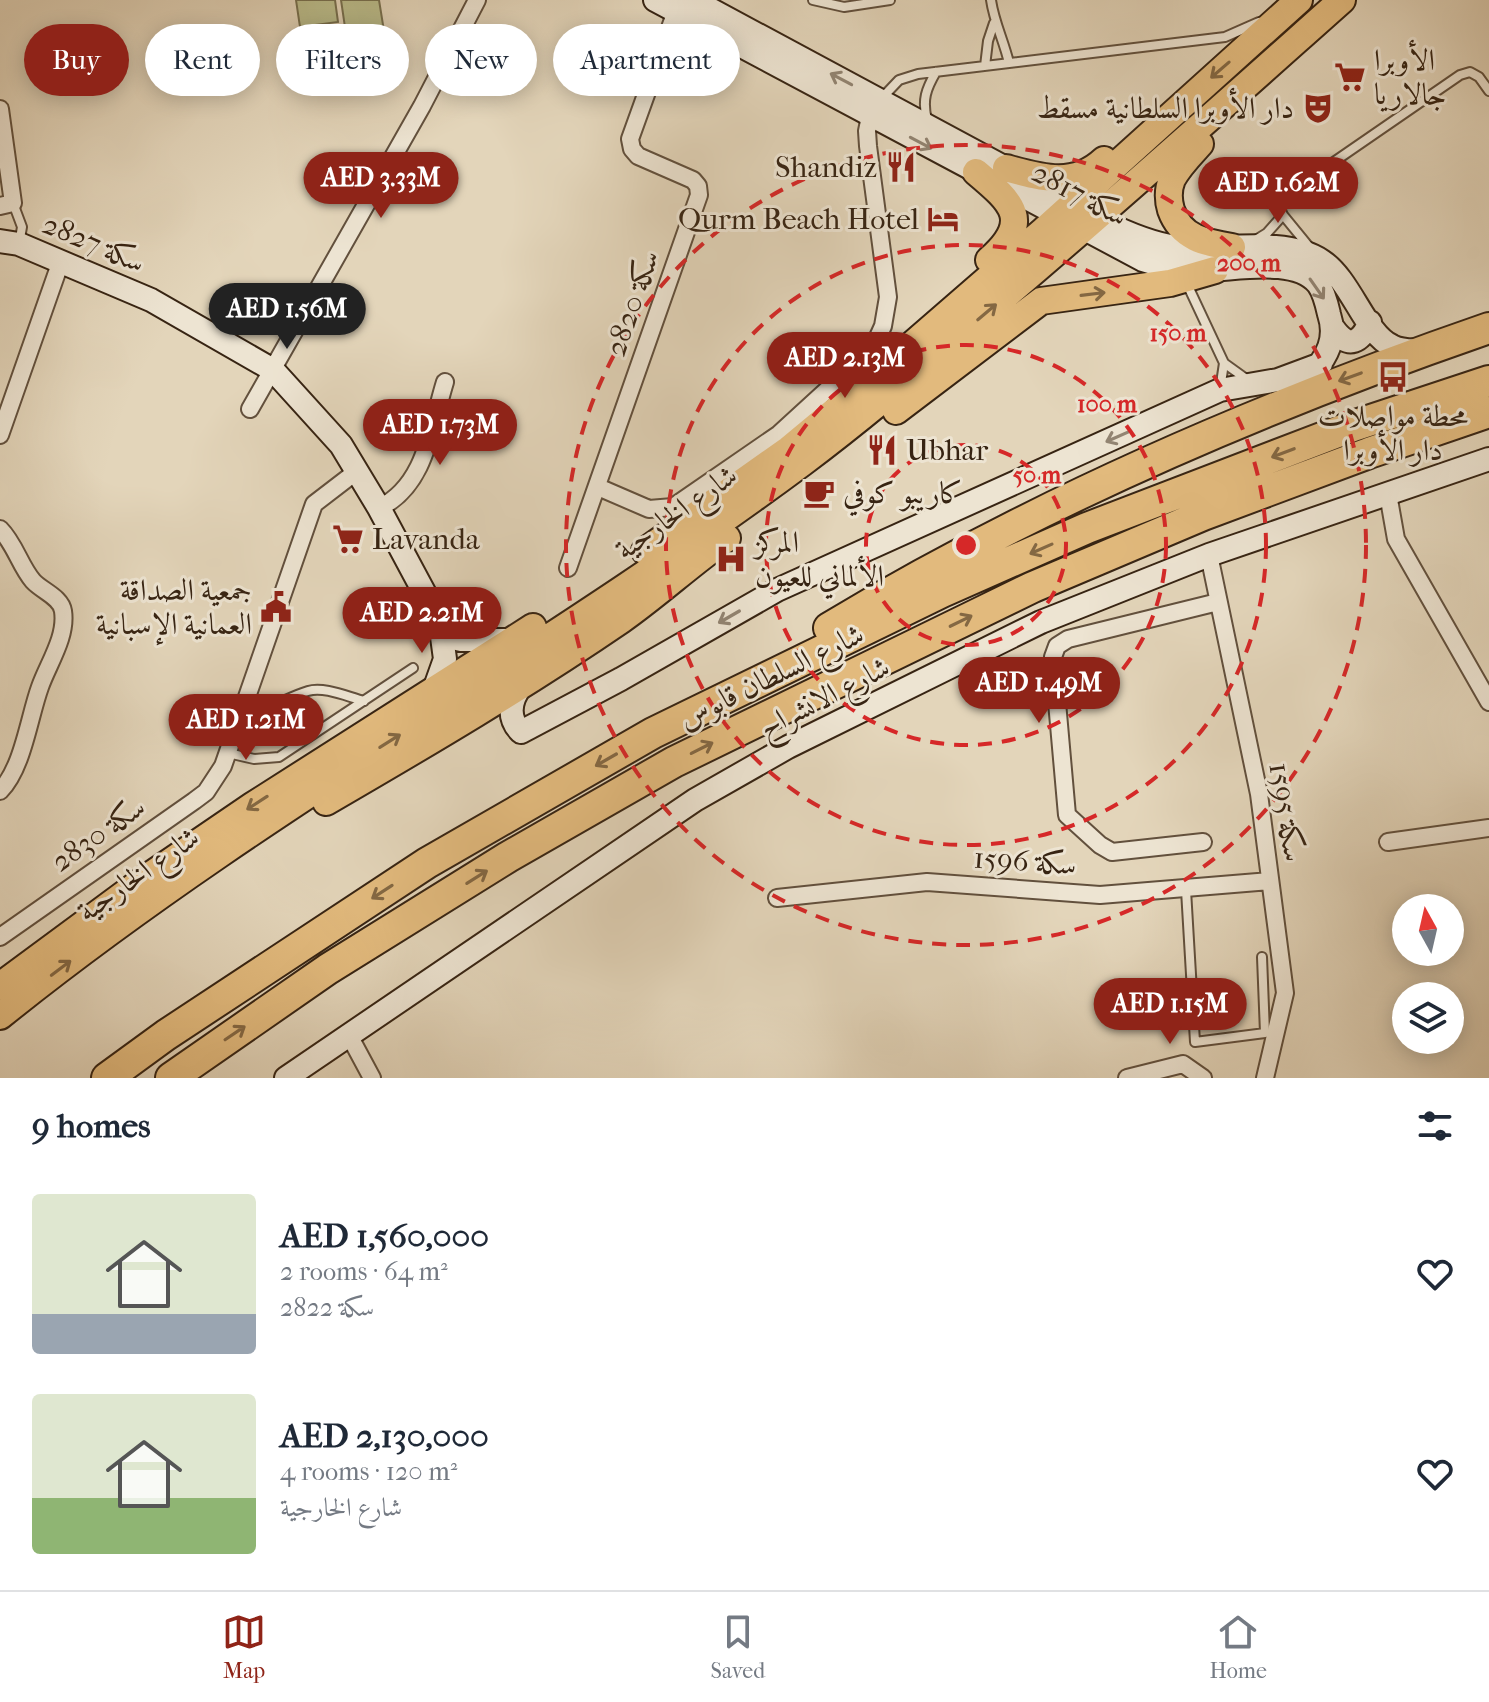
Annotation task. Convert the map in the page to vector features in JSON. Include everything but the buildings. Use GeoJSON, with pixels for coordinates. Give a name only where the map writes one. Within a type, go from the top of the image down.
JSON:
{"type":"FeatureCollection","features":[{"type":"Feature","properties":{"kind":"highway"},"geometry":{"type":"LineString","coordinates":[[653,733],[867,605],[1058,504],[1226,426],[1489,328]]}},
{"type":"Feature","properties":{"kind":"highway","name":"شارع السلطان قابوس"},"geometry":{"type":"LineString","coordinates":[[107,1078],[206,1008],[427,863],[653,733],[942,592],[1087,528],[1353,426],[1489,381]]}},
{"type":"Feature","properties":{"kind":"highway","name":"شارع السلطان قابوس"},"geometry":{"type":"LineString","coordinates":[[171,1078],[328,969],[508,857],[689,754],[1047,581],[1203,515],[1489,412]]}},
{"type":"Feature","properties":{"kind":"main road","name":"شارع الخارجية"},"geometry":{"type":"LineString","coordinates":[[0,986],[142,881],[252,806],[514,640],[661,541],[789,449],[1066,210],[1299,0]]}},
{"type":"Feature","properties":{"kind":"main road","name":"شارع الخارجية"},"geometry":{"type":"LineString","coordinates":[[0,1016],[77,956],[165,894],[360,760],[470,691],[669,557],[801,464],[895,392],[1342,0]]}},
{"type":"Feature","properties":{"kind":"main road"},"geometry":{"type":"LineString","coordinates":[[1232,247],[1208,244],[1180,228],[1170,207],[1170,185],[1183,163],[1284,51]]}},
{"type":"Feature","properties":{"kind":"main road"},"geometry":{"type":"LineString","coordinates":[[1006,168],[1047,179],[1081,176],[1181,104]]}},
{"type":"Feature","properties":{"kind":"main road"},"geometry":{"type":"LineString","coordinates":[[894,358],[920,323],[1001,250],[1011,236],[1013,210],[1006,199],[976,172]]}},
{"type":"Feature","properties":{"kind":"main road"},"geometry":{"type":"LineString","coordinates":[[165,894],[180,894],[521,686],[667,587],[692,563],[1041,301],[1184,279],[1215,270]]}},
{"type":"Feature","properties":{"kind":"main road"},"geometry":{"type":"LineString","coordinates":[[577,648],[606,615],[659,573],[669,557]]}},
{"type":"Feature","properties":{"kind":"street"},"geometry":{"type":"LineString","coordinates":[[250,409],[422,106],[474,3]]}},
{"type":"Feature","properties":{"kind":"street","name":"سكة 2817"},"geometry":{"type":"LineString","coordinates":[[676,3],[875,108],[976,172],[1090,223],[1143,260],[1172,268],[1291,268],[1319,285],[1334,329]]}},
{"type":"Feature","properties":{"kind":"street","name":"سكة 2820"},"geometry":{"type":"LineString","coordinates":[[568,568],[699,195],[698,186],[693,180],[638,156],[632,149],[630,139],[676,3]]}},
{"type":"Feature","properties":{"kind":"street","name":"سكة 2817"},"geometry":{"type":"LineString","coordinates":[[875,108],[928,126],[1006,168],[1066,210]]}},
{"type":"Feature","properties":{"kind":"street"},"geometry":{"type":"LineString","coordinates":[[598,487],[649,509],[673,507],[779,434],[873,348],[886,315],[888,297],[868,146],[875,108]]}},
{"type":"Feature","properties":{"kind":"street"},"geometry":{"type":"LineString","coordinates":[[0,109],[6,204]]}},
{"type":"Feature","properties":{"kind":"street","name":"سكة 2817"},"geometry":{"type":"LineString","coordinates":[[1090,223],[1165,246],[1295,249],[1322,260]]}},
{"type":"Feature","properties":{"kind":"street","name":"سكة 2827"},"geometry":{"type":"LineString","coordinates":[[9,243],[61,261],[151,300],[273,370],[341,445],[379,508],[440,622],[445,659],[434,690]]}},
{"type":"Feature","properties":{"kind":"street"},"geometry":{"type":"LineString","coordinates":[[1322,260],[1342,279],[1380,338],[1392,346],[1424,351]]}},
{"type":"Feature","properties":{"kind":"street"},"geometry":{"type":"LineString","coordinates":[[0,435],[61,261]]}},
{"type":"Feature","properties":{"kind":"street"},"geometry":{"type":"LineString","coordinates":[[1334,329],[1349,342],[1357,341],[1370,322]]}},
{"type":"Feature","properties":{"kind":"street"},"geometry":{"type":"LineString","coordinates":[[1226,426],[1280,396],[1321,364],[1334,329]]}},
{"type":"Feature","properties":{"kind":"street"},"geometry":{"type":"LineString","coordinates":[[521,686],[512,701],[512,712],[521,732],[777,590],[1220,390],[1278,380],[1321,364]]}},
{"type":"Feature","properties":{"kind":"street"},"geometry":{"type":"LineString","coordinates":[[379,508],[392,502],[408,488],[417,472],[445,382]]}},
{"type":"Feature","properties":{"kind":"street","name":"شارع الانشراح"},"geometry":{"type":"LineString","coordinates":[[286,1078],[695,800],[775,755],[1041,622],[1209,555],[1489,459]]}},
{"type":"Feature","properties":{"kind":"street","name":"سكة 2830"},"geometry":{"type":"LineString","coordinates":[[0,937],[206,792],[216,780],[314,504],[357,471]]}},
{"type":"Feature","properties":{"kind":"street"},"geometry":{"type":"LineString","coordinates":[[1388,494],[1396,539],[1489,702]]}},
{"type":"Feature","properties":{"kind":"street"},"geometry":{"type":"LineString","coordinates":[[0,529],[32,580],[60,602],[63,612],[62,634],[39,688],[18,759],[0,791]]}},
{"type":"Feature","properties":{"kind":"street","name":"سكة 1595"},"geometry":{"type":"LineString","coordinates":[[1209,555],[1259,794],[1285,993],[1261,1077]]}},
{"type":"Feature","properties":{"kind":"street"},"geometry":{"type":"LineString","coordinates":[[1203,842],[1112,852],[1067,815],[1053,657],[1057,646],[1068,639],[1218,602]]}},
{"type":"Feature","properties":{"kind":"street"},"geometry":{"type":"LineString","coordinates":[[440,622],[460,640],[514,640]]}},
{"type":"Feature","properties":{"kind":"street"},"geometry":{"type":"LineString","coordinates":[[1388,842],[1489,828]]}},
{"type":"Feature","properties":{"kind":"street","name":"سكة 1596"},"geometry":{"type":"LineString","coordinates":[[777,898],[927,882],[1100,895],[1270,881]]}},
{"type":"Feature","properties":{"kind":"street"},"geometry":{"type":"LineString","coordinates":[[350,1037],[372,1078]]}},
{"type":"Feature","properties":{"kind":"street"},"geometry":{"type":"LineString","coordinates":[[1127,1078],[1183,1064],[1203,1078]]}},
{"type":"Feature","properties":{"kind":"lane"},"geometry":{"type":"LineString","coordinates":[[815,0],[834,7],[887,0]]}},
{"type":"Feature","properties":{"kind":"lane"},"geometry":{"type":"LineString","coordinates":[[991,0],[994,23],[1004,40],[1009,63]]}},
{"type":"Feature","properties":{"kind":"lane"},"geometry":{"type":"LineString","coordinates":[[875,108],[899,80],[936,72],[1225,37],[1299,0]]}},
{"type":"Feature","properties":{"kind":"lane"},"geometry":{"type":"LineString","coordinates":[[985,66],[994,23]]}},
{"type":"Feature","properties":{"kind":"lane"},"geometry":{"type":"LineString","coordinates":[[928,126],[925,97],[927,85],[936,72]]}},
{"type":"Feature","properties":{"kind":"lane"},"geometry":{"type":"LineString","coordinates":[[1277,201],[1460,75],[1470,72],[1479,77],[1489,91]]}},
{"type":"Feature","properties":{"kind":"lane"},"geometry":{"type":"LineString","coordinates":[[1231,163],[1241,166],[1251,176],[1250,192],[1236,202],[1224,200],[1215,192],[1214,176],[1224,165],[1231,163]]}},
{"type":"Feature","properties":{"kind":"lane"},"geometry":{"type":"LineString","coordinates":[[1250,192],[1277,201],[1283,215],[1322,260]]}},
{"type":"Feature","properties":{"kind":"lane"},"geometry":{"type":"LineString","coordinates":[[6,204],[22,227],[9,243]]}},
{"type":"Feature","properties":{"kind":"lane"},"geometry":{"type":"LineString","coordinates":[[1232,247],[1258,240],[1283,215]]}},
{"type":"Feature","properties":{"kind":"lane"},"geometry":{"type":"LineString","coordinates":[[1184,279],[1224,363],[1253,383]]}},
{"type":"Feature","properties":{"kind":"lane"},"geometry":{"type":"LineString","coordinates":[[1220,390],[1224,363]]}},
{"type":"Feature","properties":{"kind":"lane"},"geometry":{"type":"LineString","coordinates":[[228,753],[254,759],[279,757],[413,668]]}},
{"type":"Feature","properties":{"kind":"lane"},"geometry":{"type":"LineString","coordinates":[[242,713],[259,713],[309,690],[364,701]]}},
{"type":"Feature","properties":{"kind":"lane"},"geometry":{"type":"LineString","coordinates":[[1186,890],[1195,1042],[1265,1033],[1262,957]]}},
{"type":"Feature","properties":{"kind":"green space"},"geometry":{"type":"Polygon","coordinates":[[[296,0],[335,0],[338,22],[300,24],[296,0]]]}},
{"type":"Feature","properties":{"kind":"green space"},"geometry":{"type":"Polygon","coordinates":[[[341,0],[379,0],[383,24],[345,24],[341,0]]]}},
{"type":"Feature","properties":{"kind":"place","name":"الأوبرا جالاريا"},"geometry":{"type":"Point","coordinates":[1350,77]}},
{"type":"Feature","properties":{"kind":"place","name":"دار الأوبرا السلطانية مسقط"},"geometry":{"type":"Point","coordinates":[1318,108]}},
{"type":"Feature","properties":{"kind":"place","name":"Shandiz"},"geometry":{"type":"Point","coordinates":[901,167]}},
{"type":"Feature","properties":{"kind":"place","name":"Qurm Beach Hotel"},"geometry":{"type":"Point","coordinates":[943,219]}},
{"type":"Feature","properties":{"kind":"place","name":"محطة مواصلات دار الأوبرا"},"geometry":{"type":"Point","coordinates":[1393,377]}},
{"type":"Feature","properties":{"kind":"place","name":"Ubhar"},"geometry":{"type":"Point","coordinates":[882,450]}},
{"type":"Feature","properties":{"kind":"place","name":"كاريبو كوفي"},"geometry":{"type":"Point","coordinates":[819,493]}},
{"type":"Feature","properties":{"kind":"place","name":"Lavanda"},"geometry":{"type":"Point","coordinates":[348,539]}},
{"type":"Feature","properties":{"kind":"place","name":"المركز الألماني للعيون"},"geometry":{"type":"Point","coordinates":[731,559]}},
{"type":"Feature","properties":{"kind":"place","name":"جمعية الصداقة العمانية الإسبانية"},"geometry":{"type":"Point","coordinates":[276,607]}}]}
